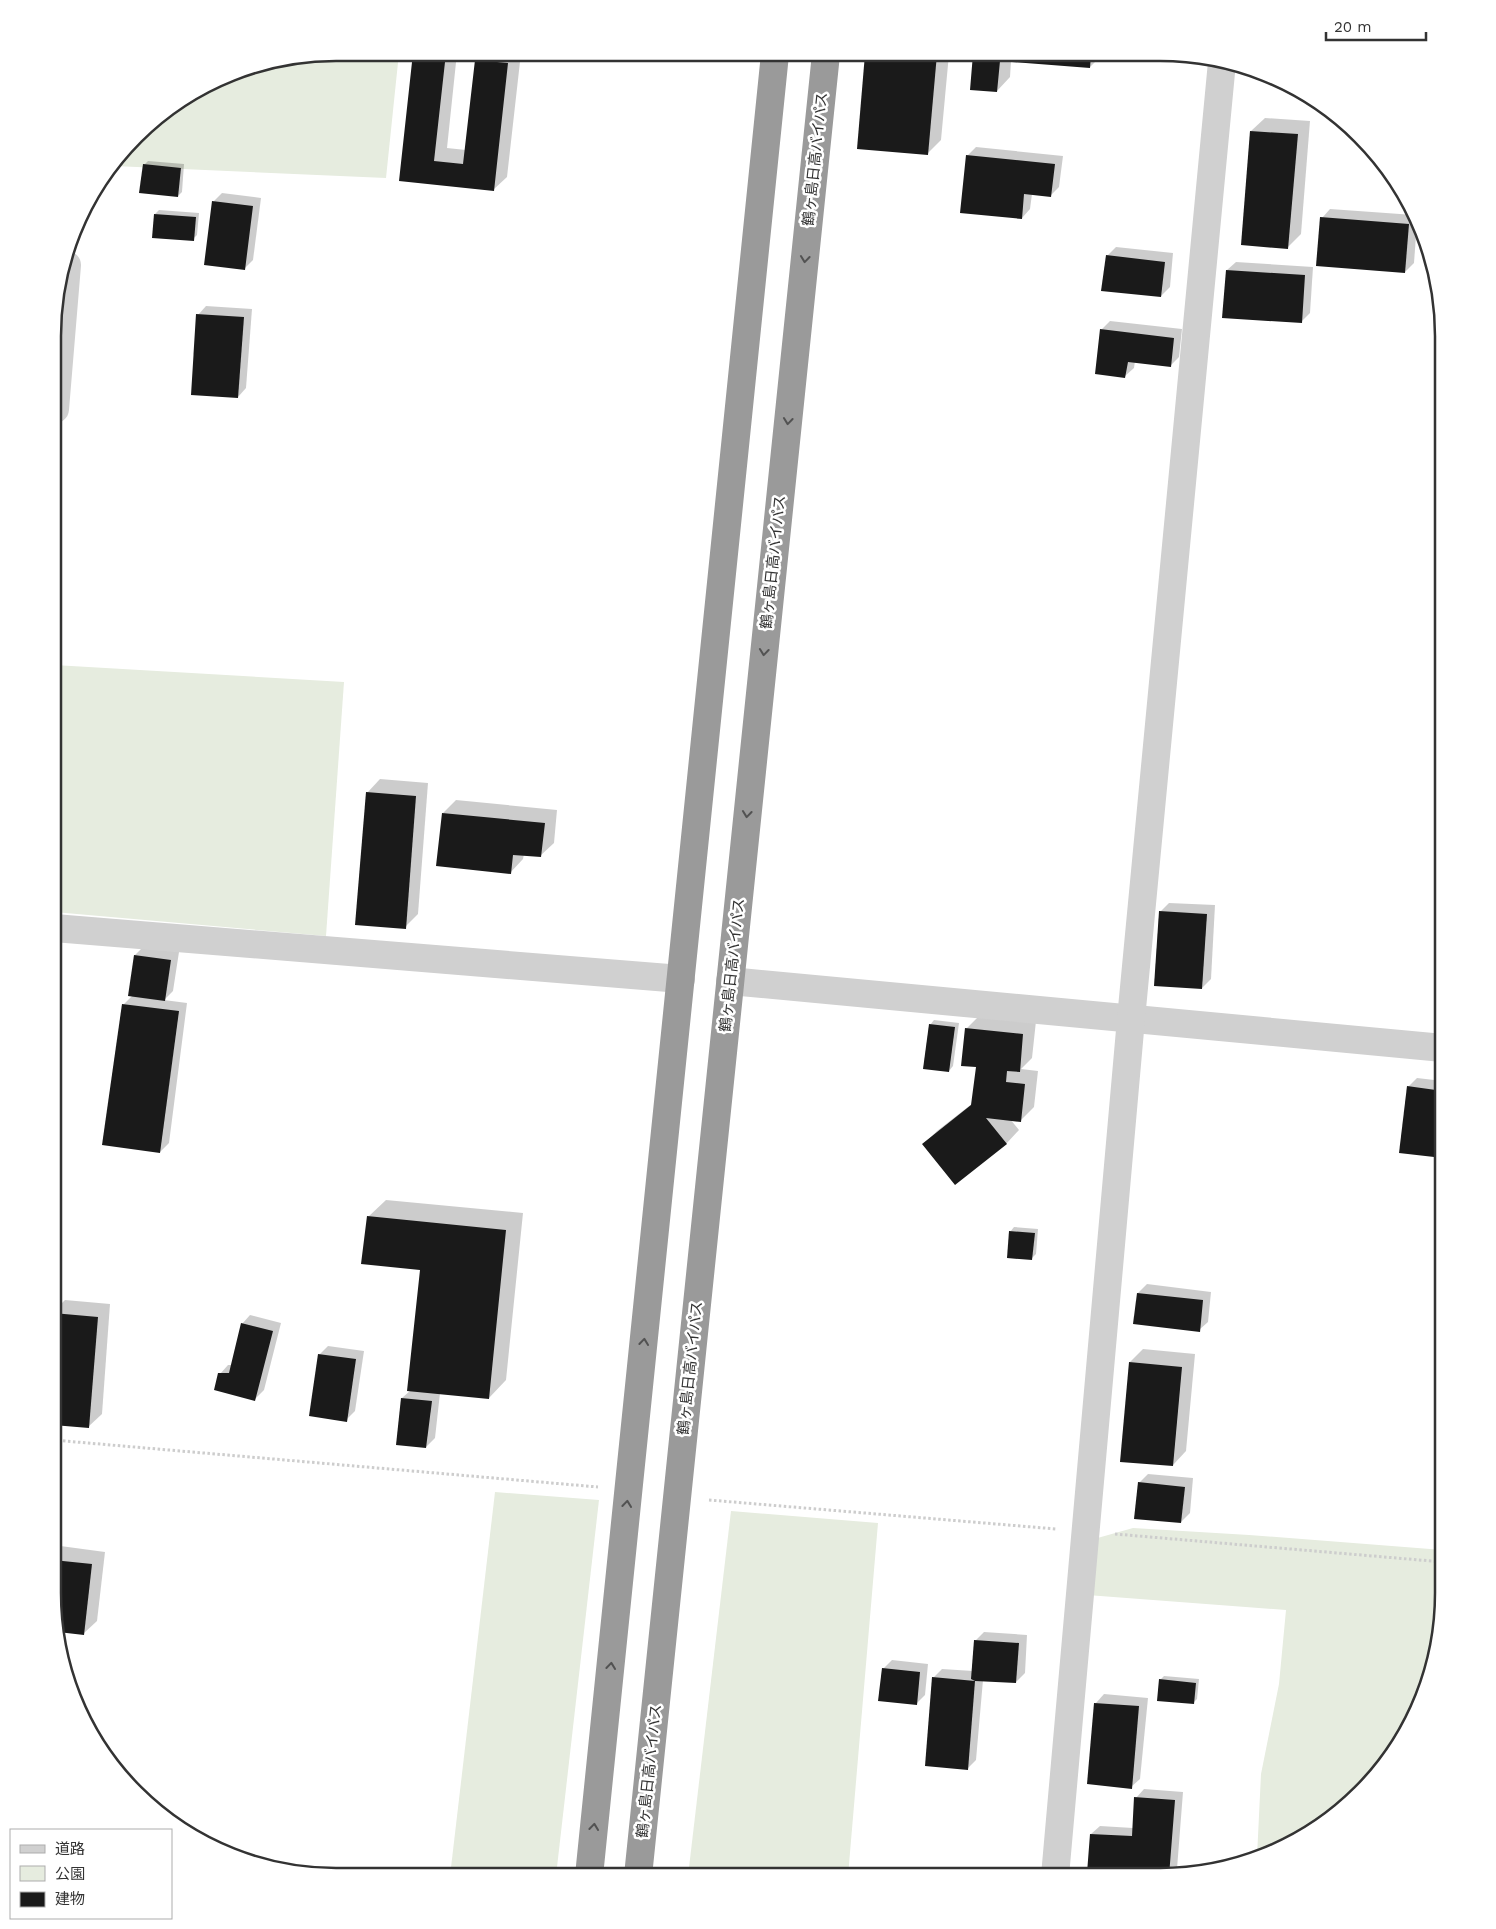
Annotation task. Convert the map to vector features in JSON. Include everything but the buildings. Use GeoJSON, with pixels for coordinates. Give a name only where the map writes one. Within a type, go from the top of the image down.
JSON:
{"type":"FeatureCollection","features":[{"type":"Feature","properties":{"kind":"highway"},"geometry":{"type":"LineString","coordinates":[[590,1868],[774,61]]}},
{"type":"Feature","properties":{"kind":"highway","name":"鶴ヶ島日高バイパス"},"geometry":{"type":"LineString","coordinates":[[639,1868],[825,61]]}},
{"type":"Feature","properties":{"kind":"street"},"geometry":{"type":"LineString","coordinates":[[1056,1868],[1131,1019],[1221,69]]}},
{"type":"Feature","properties":{"kind":"street"},"geometry":{"type":"LineString","coordinates":[[61,929],[681,979]]}},
{"type":"Feature","properties":{"kind":"street"},"geometry":{"type":"LineString","coordinates":[[730,981],[1435,1047]]}},
{"type":"Feature","properties":{"kind":"path"},"geometry":{"type":"LineString","coordinates":[[61,1441],[628,1490]]}},
{"type":"Feature","properties":{"kind":"path"},"geometry":{"type":"LineString","coordinates":[[677,1497],[1435,1561]]}},
{"type":"Feature","properties":{"kind":"green space"},"geometry":{"type":"Polygon","coordinates":[[[336,61],[398,61],[386,178],[120,166],[155,129],[169,118],[199,98],[231,82],[265,71],[300,64],[336,61]]]}},
{"type":"Feature","properties":{"kind":"green space"},"geometry":{"type":"Polygon","coordinates":[[[61,665],[344,682],[326,936],[61,913],[61,665]]]}},
{"type":"Feature","properties":{"kind":"green space"},"geometry":{"type":"Polygon","coordinates":[[[495,1492],[599,1500],[557,1868],[451,1868],[495,1492]]]}},
{"type":"Feature","properties":{"kind":"green space"},"geometry":{"type":"Polygon","coordinates":[[[731,1511],[878,1523],[849,1868],[689,1868],[731,1511]]]}},
{"type":"Feature","properties":{"kind":"green space"},"geometry":{"type":"Polygon","coordinates":[[[1133,1528],[1435,1549],[1435,1593],[1432,1629],[1420,1681],[1398,1730],[1367,1774],[1341,1800],[1313,1821],[1282,1839],[1257,1850],[1261,1774],[1279,1684],[1286,1610],[1087,1595],[1094,1539],[1133,1528]]]}}]}
